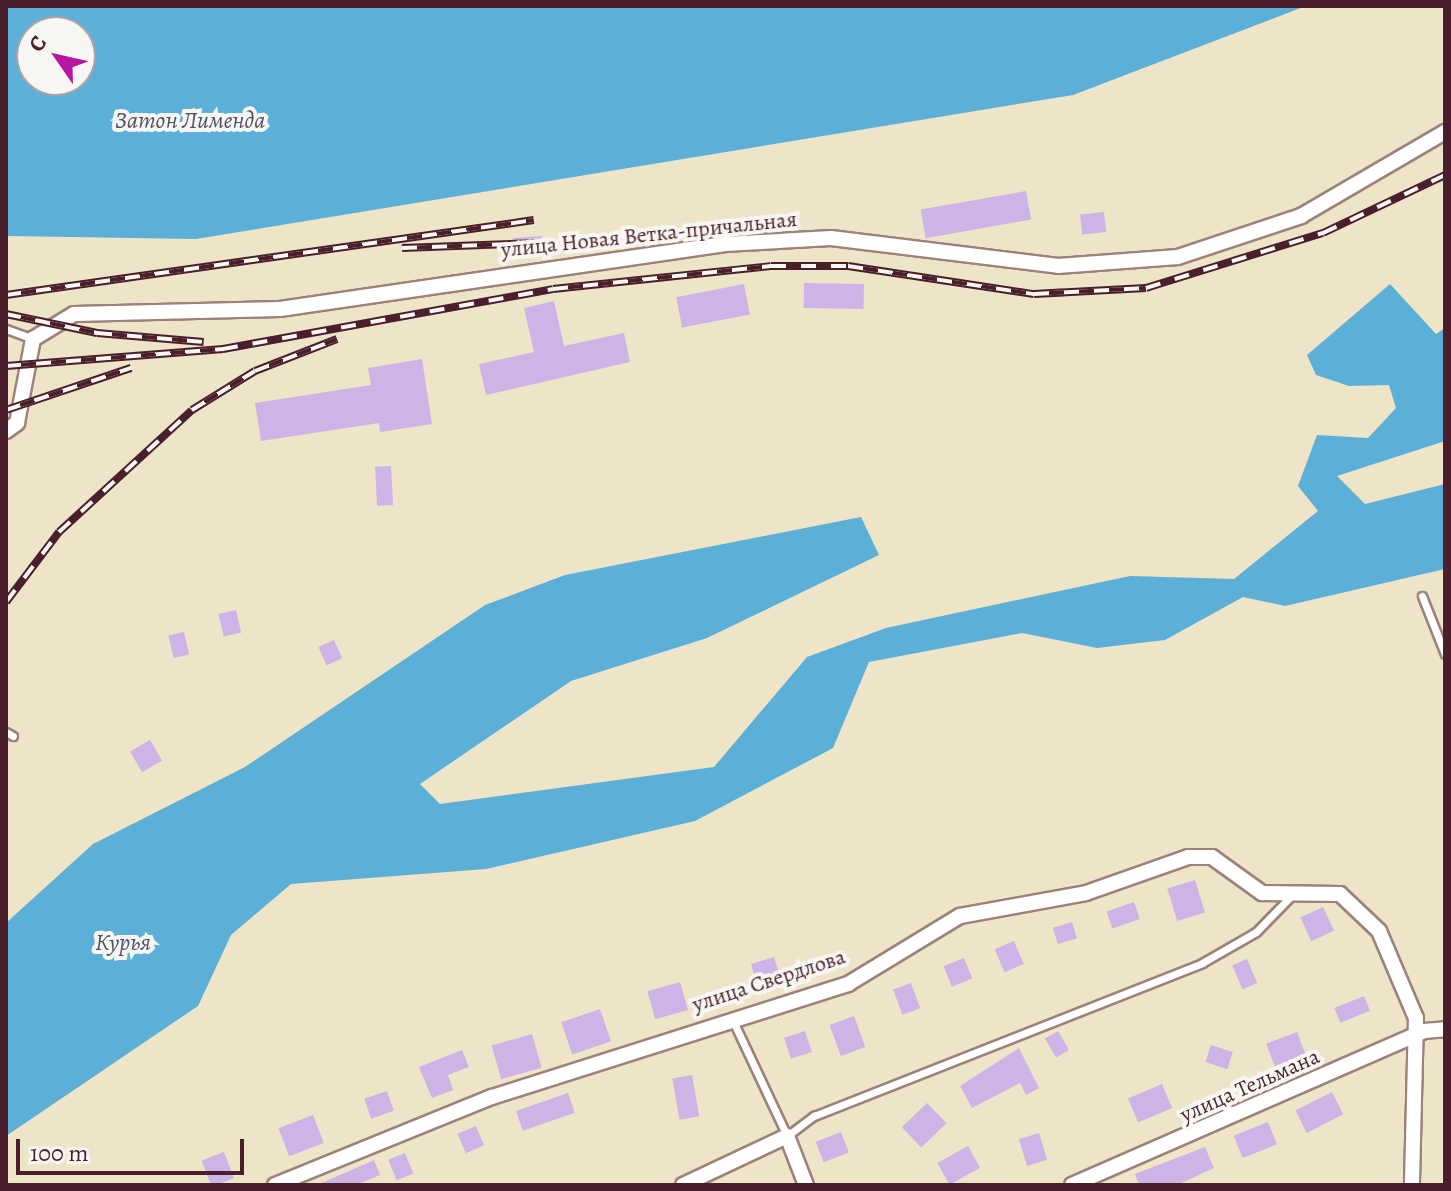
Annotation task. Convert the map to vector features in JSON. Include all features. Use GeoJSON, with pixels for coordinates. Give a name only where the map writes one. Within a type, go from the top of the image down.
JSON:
{"type":"FeatureCollection","features":[{"type":"Feature","properties":{"kind":"street","name":"улица Новая Ветка-причальная"},"geometry":{"type":"LineString","coordinates":[[33,339],[74,314],[280,309],[725,244],[831,238],[1058,266],[1178,257],[1301,216],[1445,132]]}},
{"type":"Feature","properties":{"kind":"street"},"geometry":{"type":"LineString","coordinates":[[6,431],[17,423],[33,339]]}},
{"type":"Feature","properties":{"kind":"street","name":"улица Свердлова"},"geometry":{"type":"LineString","coordinates":[[275,1185],[483,1100],[730,1016],[848,984],[960,916],[1086,893],[1188,857],[1212,857],[1262,893],[1340,894],[1379,931],[1416,1018],[1412,1185]]}},
{"type":"Feature","properties":{"kind":"street","name":"улица Тельмана"},"geometry":{"type":"LineString","coordinates":[[1072,1185],[1414,1038],[1445,1029]]}},
{"type":"Feature","properties":{"kind":"street"},"geometry":{"type":"LineString","coordinates":[[683,1185],[787,1136],[806,1185]]}},
{"type":"Feature","properties":{"kind":"lane"},"geometry":{"type":"LineString","coordinates":[[6,329],[33,339]]}},
{"type":"Feature","properties":{"kind":"lane"},"geometry":{"type":"LineString","coordinates":[[1422,596],[1445,654]]}},
{"type":"Feature","properties":{"kind":"lane"},"geometry":{"type":"LineString","coordinates":[[730,1016],[787,1136],[814,1116],[1202,963],[1256,932],[1293,894]]}},
{"type":"Feature","properties":{"kind":"water","name":"Затон Лименда"},"geometry":{"type":"Polygon","coordinates":[[[6,6],[1306,6],[1073,95],[196,239],[6,236],[6,6]]]}},
{"type":"Feature","properties":{"kind":"water","name":"Курья"},"geometry":{"type":"Polygon","coordinates":[[[1390,284],[1436,334],[1445,328],[1445,441],[1337,476],[1365,504],[1445,484],[1445,569],[1285,606],[1243,597],[1165,640],[1097,648],[1022,633],[869,662],[833,748],[695,821],[486,869],[291,884],[231,935],[198,1006],[6,1136],[6,923],[93,844],[245,767],[485,605],[565,575],[861,517],[879,555],[707,638],[571,681],[420,784],[440,804],[714,767],[807,657],[886,628],[1130,576],[1234,579],[1318,511],[1298,486],[1317,435],[1368,438],[1396,408],[1389,385],[1349,386],[1316,375],[1307,355],[1390,284]]]}},
{"type":"Feature","properties":{"kind":"building"},"geometry":{"type":"Polygon","coordinates":[[[1026,191],[1031,220],[926,238],[921,210],[1026,191]]]}},
{"type":"Feature","properties":{"kind":"building"},"geometry":{"type":"Polygon","coordinates":[[[1104,212],[1106,232],[1082,234],[1080,215],[1104,212]]]}},
{"type":"Feature","properties":{"kind":"building"},"geometry":{"type":"Polygon","coordinates":[[[542,236],[543,251],[514,253],[513,238],[542,236]]]}},
{"type":"Feature","properties":{"kind":"building"},"geometry":{"type":"Polygon","coordinates":[[[804,283],[864,284],[864,309],[804,308],[804,283]]]}},
{"type":"Feature","properties":{"kind":"building"},"geometry":{"type":"Polygon","coordinates":[[[744,284],[750,314],[682,328],[676,297],[744,284]]]}},
{"type":"Feature","properties":{"kind":"building"},"geometry":{"type":"Polygon","coordinates":[[[554,301],[564,346],[624,333],[630,362],[486,395],[479,364],[534,352],[524,308],[554,301]]]}},
{"type":"Feature","properties":{"kind":"building"},"geometry":{"type":"Polygon","coordinates":[[[422,359],[432,424],[380,432],[379,423],[261,441],[255,403],[371,385],[368,368],[422,359]]]}},
{"type":"Feature","properties":{"kind":"building"},"geometry":{"type":"Polygon","coordinates":[[[391,466],[393,505],[377,506],[375,467],[391,466]]]}},
{"type":"Feature","properties":{"kind":"building"},"geometry":{"type":"Polygon","coordinates":[[[236,610],[241,632],[224,636],[218,614],[236,610]]]}},
{"type":"Feature","properties":{"kind":"building"},"geometry":{"type":"Polygon","coordinates":[[[184,632],[189,654],[174,658],[168,636],[184,632]]]}},
{"type":"Feature","properties":{"kind":"building"},"geometry":{"type":"Polygon","coordinates":[[[334,640],[342,658],[327,665],[318,647],[334,640]]]}},
{"type":"Feature","properties":{"kind":"building"},"geometry":{"type":"Polygon","coordinates":[[[150,740],[162,761],[142,772],[130,752],[150,740]]]}},
{"type":"Feature","properties":{"kind":"building"},"geometry":{"type":"Polygon","coordinates":[[[1195,880],[1205,913],[1177,921],[1167,888],[1195,880]]]}},
{"type":"Feature","properties":{"kind":"building"},"geometry":{"type":"Polygon","coordinates":[[[1134,902],[1140,919],[1112,928],[1107,911],[1134,902]]]}},
{"type":"Feature","properties":{"kind":"building"},"geometry":{"type":"Polygon","coordinates":[[[1323,907],[1334,931],[1311,941],[1300,918],[1323,907]]]}},
{"type":"Feature","properties":{"kind":"building"},"geometry":{"type":"Polygon","coordinates":[[[1072,922],[1077,938],[1058,944],[1053,928],[1072,922]]]}},
{"type":"Feature","properties":{"kind":"building"},"geometry":{"type":"Polygon","coordinates":[[[1014,941],[1024,964],[1004,972],[995,949],[1014,941]]]}},
{"type":"Feature","properties":{"kind":"building"},"geometry":{"type":"Polygon","coordinates":[[[774,957],[781,980],[758,987],[751,964],[774,957]]]}},
{"type":"Feature","properties":{"kind":"building"},"geometry":{"type":"Polygon","coordinates":[[[964,958],[972,978],[952,987],[944,966],[964,958]]]}},
{"type":"Feature","properties":{"kind":"building"},"geometry":{"type":"Polygon","coordinates":[[[1247,959],[1257,983],[1242,989],[1232,965],[1247,959]]]}},
{"type":"Feature","properties":{"kind":"building"},"geometry":{"type":"Polygon","coordinates":[[[680,982],[688,1010],[655,1019],[647,991],[680,982]]]}},
{"type":"Feature","properties":{"kind":"building"},"geometry":{"type":"Polygon","coordinates":[[[911,983],[920,1008],[902,1015],[893,989],[911,983]]]}},
{"type":"Feature","properties":{"kind":"building"},"geometry":{"type":"Polygon","coordinates":[[[1364,996],[1370,1011],[1340,1023],[1334,1008],[1364,996]]]}},
{"type":"Feature","properties":{"kind":"building"},"geometry":{"type":"Polygon","coordinates":[[[600,1009],[611,1041],[572,1054],[561,1022],[600,1009]]]}},
{"type":"Feature","properties":{"kind":"building"},"geometry":{"type":"Polygon","coordinates":[[[854,1016],[865,1047],[841,1056],[830,1025],[854,1016]]]}},
{"type":"Feature","properties":{"kind":"building"},"geometry":{"type":"Polygon","coordinates":[[[805,1031],[812,1052],[791,1059],[784,1038],[805,1031]]]}},
{"type":"Feature","properties":{"kind":"building"},"geometry":{"type":"Polygon","coordinates":[[[1058,1031],[1069,1050],[1056,1058],[1045,1038],[1058,1031]]]}},
{"type":"Feature","properties":{"kind":"building"},"geometry":{"type":"Polygon","coordinates":[[[1297,1032],[1307,1058],[1276,1070],[1266,1044],[1297,1032]]]}},
{"type":"Feature","properties":{"kind":"building"},"geometry":{"type":"Polygon","coordinates":[[[532,1034],[542,1068],[501,1079],[492,1046],[532,1034]]]}},
{"type":"Feature","properties":{"kind":"building"},"geometry":{"type":"Polygon","coordinates":[[[1211,1045],[1233,1052],[1227,1069],[1205,1062],[1211,1045]]]}},
{"type":"Feature","properties":{"kind":"building"},"geometry":{"type":"Polygon","coordinates":[[[1019,1048],[1039,1088],[1026,1095],[1020,1083],[972,1108],[960,1086],[1019,1048]]]}},
{"type":"Feature","properties":{"kind":"building"},"geometry":{"type":"Polygon","coordinates":[[[462,1050],[469,1067],[448,1075],[453,1090],[432,1098],[419,1067],[462,1050]]]}},
{"type":"Feature","properties":{"kind":"building"},"geometry":{"type":"Polygon","coordinates":[[[692,1075],[699,1116],[680,1120],[672,1078],[692,1075]]]}},
{"type":"Feature","properties":{"kind":"building"},"geometry":{"type":"Polygon","coordinates":[[[1162,1084],[1172,1108],[1138,1122],[1128,1098],[1162,1084]]]}},
{"type":"Feature","properties":{"kind":"building"},"geometry":{"type":"Polygon","coordinates":[[[387,1091],[394,1111],[371,1119],[364,1099],[387,1091]]]}},
{"type":"Feature","properties":{"kind":"building"},"geometry":{"type":"Polygon","coordinates":[[[1332,1092],[1343,1114],[1307,1133],[1295,1111],[1332,1092]]]}},
{"type":"Feature","properties":{"kind":"building"},"geometry":{"type":"Polygon","coordinates":[[[568,1093],[575,1113],[523,1131],[516,1111],[568,1093]]]}},
{"type":"Feature","properties":{"kind":"building"},"geometry":{"type":"Polygon","coordinates":[[[927,1103],[946,1123],[921,1147],[902,1127],[927,1103]]]}},
{"type":"Feature","properties":{"kind":"building"},"geometry":{"type":"Polygon","coordinates":[[[313,1115],[324,1143],[289,1156],[278,1128],[313,1115]]]}},
{"type":"Feature","properties":{"kind":"building"},"geometry":{"type":"Polygon","coordinates":[[[1268,1122],[1277,1144],[1243,1158],[1234,1136],[1268,1122]]]}},
{"type":"Feature","properties":{"kind":"building"},"geometry":{"type":"Polygon","coordinates":[[[476,1126],[484,1145],[466,1153],[458,1134],[476,1126]]]}},
{"type":"Feature","properties":{"kind":"building"},"geometry":{"type":"Polygon","coordinates":[[[841,1132],[849,1153],[824,1162],[816,1142],[841,1132]]]}},
{"type":"Feature","properties":{"kind":"building"},"geometry":{"type":"Polygon","coordinates":[[[1039,1133],[1047,1160],[1027,1166],[1019,1139],[1039,1133]]]}},
{"type":"Feature","properties":{"kind":"building"},"geometry":{"type":"Polygon","coordinates":[[[968,1146],[980,1168],[950,1185],[937,1163],[968,1146]]]}},
{"type":"Feature","properties":{"kind":"building"},"geometry":{"type":"Polygon","coordinates":[[[1205,1147],[1214,1168],[1177,1185],[1139,1185],[1135,1174],[1205,1147]]]}},
{"type":"Feature","properties":{"kind":"building"},"geometry":{"type":"Polygon","coordinates":[[[224,1152],[234,1178],[211,1185],[202,1161],[224,1152]]]}},
{"type":"Feature","properties":{"kind":"building"},"geometry":{"type":"Polygon","coordinates":[[[405,1153],[413,1173],[397,1180],[388,1160],[405,1153]]]}},
{"type":"Feature","properties":{"kind":"building"},"geometry":{"type":"Polygon","coordinates":[[[374,1160],[380,1175],[356,1185],[317,1185],[374,1160]]]}},
{"type":"Feature","properties":{"kind":"railway"},"geometry":{"type":"LineString","coordinates":[[6,366],[223,349],[553,289],[771,266],[848,266],[1034,294],[1146,288],[1323,233],[1445,175]]}},
{"type":"Feature","properties":{"kind":"railway"},"geometry":{"type":"LineString","coordinates":[[6,295],[534,220]]}},
{"type":"Feature","properties":{"kind":"railway"},"geometry":{"type":"LineString","coordinates":[[402,248],[539,243]]}},
{"type":"Feature","properties":{"kind":"railway"},"geometry":{"type":"LineString","coordinates":[[6,314],[97,333],[204,342]]}},
{"type":"Feature","properties":{"kind":"railway"},"geometry":{"type":"LineString","coordinates":[[6,602],[59,532],[192,410],[255,371],[337,339]]}},
{"type":"Feature","properties":{"kind":"railway"},"geometry":{"type":"LineString","coordinates":[[6,410],[131,368]]}}]}
